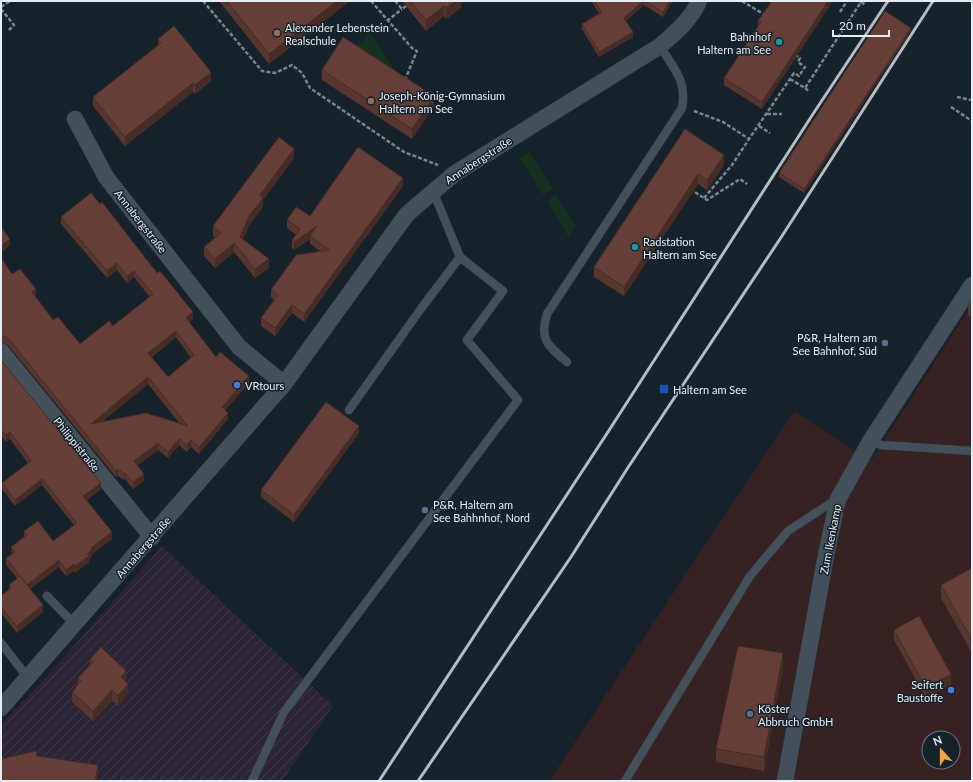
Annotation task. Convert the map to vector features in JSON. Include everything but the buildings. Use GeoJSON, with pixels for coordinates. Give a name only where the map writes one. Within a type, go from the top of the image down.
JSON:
{"type":"FeatureCollection","features":[{"type":"Feature","properties":{"kind":"street","name":"Annabergstraße"},"geometry":{"type":"LineString","coordinates":[[1,708],[152,537],[284,384],[407,214],[454,174],[660,46],[680,29],[695,10],[699,1]]}},
{"type":"Feature","properties":{"kind":"street","name":"Annabergstraße"},"geometry":{"type":"LineString","coordinates":[[75,119],[106,177],[239,347],[284,384]]}},
{"type":"Feature","properties":{"kind":"street","name":"Zum Ikenkamp"},"geometry":{"type":"LineString","coordinates":[[785,781],[826,555],[838,499],[871,440],[972,285]]}},
{"type":"Feature","properties":{"kind":"street","name":"Philippistraße"},"geometry":{"type":"LineString","coordinates":[[1,351],[152,537]]}},
{"type":"Feature","properties":{"kind":"lane"},"geometry":{"type":"LineString","coordinates":[[567,362],[552,349],[545,340],[543,328],[547,314],[682,108],[685,94],[682,82],[660,46]]}},
{"type":"Feature","properties":{"kind":"lane"},"geometry":{"type":"LineString","coordinates":[[252,781],[284,712],[518,400],[467,340],[502,292],[460,258],[433,192]]}},
{"type":"Feature","properties":{"kind":"lane"},"geometry":{"type":"LineString","coordinates":[[348,410],[420,310],[460,258]]}},
{"type":"Feature","properties":{"kind":"lane"},"geometry":{"type":"LineString","coordinates":[[871,440],[881,445],[972,451]]}},
{"type":"Feature","properties":{"kind":"lane"},"geometry":{"type":"LineString","coordinates":[[625,781],[750,576],[788,531],[838,499]]}},
{"type":"Feature","properties":{"kind":"lane"},"geometry":{"type":"LineString","coordinates":[[47,596],[75,625]]}},
{"type":"Feature","properties":{"kind":"lane"},"geometry":{"type":"LineString","coordinates":[[1,643],[28,678]]}},
{"type":"Feature","properties":{"kind":"path"},"geometry":{"type":"LineString","coordinates":[[9,30],[14,25],[1,8],[10,1]]}},
{"type":"Feature","properties":{"kind":"path"},"geometry":{"type":"LineString","coordinates":[[203,1],[262,71],[275,73],[292,65],[302,73],[310,88],[404,152],[437,165],[454,174]]}},
{"type":"Feature","properties":{"kind":"path"},"geometry":{"type":"LineString","coordinates":[[371,1],[412,48],[417,51],[407,77],[401,85]]}},
{"type":"Feature","properties":{"kind":"path"},"geometry":{"type":"LineString","coordinates":[[395,1],[402,9]]}},
{"type":"Feature","properties":{"kind":"path"},"geometry":{"type":"LineString","coordinates":[[742,1],[766,16]]}},
{"type":"Feature","properties":{"kind":"path"},"geometry":{"type":"LineString","coordinates":[[840,12],[846,1]]}},
{"type":"Feature","properties":{"kind":"path"},"geometry":{"type":"LineString","coordinates":[[805,88],[860,2],[866,5]]}},
{"type":"Feature","properties":{"kind":"path"},"geometry":{"type":"LineString","coordinates":[[388,21],[406,6]]}},
{"type":"Feature","properties":{"kind":"path"},"geometry":{"type":"LineString","coordinates":[[704,198],[732,165],[794,73],[799,76],[805,67],[798,62],[800,58],[797,56]]}},
{"type":"Feature","properties":{"kind":"path"},"geometry":{"type":"LineString","coordinates":[[790,79],[809,91]]}},
{"type":"Feature","properties":{"kind":"path"},"geometry":{"type":"LineString","coordinates":[[957,97],[972,100]]}},
{"type":"Feature","properties":{"kind":"path"},"geometry":{"type":"LineString","coordinates":[[951,107],[972,121]]}},
{"type":"Feature","properties":{"kind":"path"},"geometry":{"type":"LineString","coordinates":[[682,108],[722,122],[749,140]]}},
{"type":"Feature","properties":{"kind":"path"},"geometry":{"type":"LineString","coordinates":[[766,114],[782,114]]}},
{"type":"Feature","properties":{"kind":"path"},"geometry":{"type":"LineString","coordinates":[[759,126],[770,133]]}},
{"type":"Feature","properties":{"kind":"path"},"geometry":{"type":"LineString","coordinates":[[685,186],[707,200],[740,179],[747,184]]}},
{"type":"Feature","properties":{"kind":"shaded area"},"geometry":{"type":"Polygon","coordinates":[[[972,304],[972,781],[549,781],[794,411],[871,461],[972,304]]]}},
{"type":"Feature","properties":{"kind":"shaded area"},"geometry":{"type":"Polygon","coordinates":[[[162,546],[333,706],[282,781],[1,781],[1,725],[48,675],[162,546]]]}},
{"type":"Feature","properties":{"kind":"green space"},"geometry":{"type":"Polygon","coordinates":[[[366,26],[399,77],[351,47],[364,40],[367,34],[366,26]]]}},
{"type":"Feature","properties":{"kind":"green space"},"geometry":{"type":"Polygon","coordinates":[[[529,152],[553,189],[543,195],[519,158],[529,152]]]}},
{"type":"Feature","properties":{"kind":"green space"},"geometry":{"type":"Polygon","coordinates":[[[556,195],[576,226],[568,236],[547,201],[556,195]]]}},
{"type":"Feature","properties":{"kind":"railway"},"geometry":{"type":"LineString","coordinates":[[379,781],[888,1]]}},
{"type":"Feature","properties":{"kind":"railway"},"geometry":{"type":"LineString","coordinates":[[418,781],[571,557],[629,466],[782,236],[933,1]]}},
{"type":"Feature","properties":{"kind":"place","name":"Alexander Lebenstein Realschule"},"geometry":{"type":"Point","coordinates":[277,33]}},
{"type":"Feature","properties":{"kind":"place","name":"Bahnhof Haltern am See"},"geometry":{"type":"Point","coordinates":[779,42]}},
{"type":"Feature","properties":{"kind":"place","name":"Joseph-König-Gymnasium Haltern am See"},"geometry":{"type":"Point","coordinates":[371,101]}},
{"type":"Feature","properties":{"kind":"place","name":"Radstation Haltern am See"},"geometry":{"type":"Point","coordinates":[635,247]}},
{"type":"Feature","properties":{"kind":"place","name":"P&R, Haltern am See Bahnhof, Süd"},"geometry":{"type":"Point","coordinates":[885,343]}},
{"type":"Feature","properties":{"kind":"place","name":"VRtours"},"geometry":{"type":"Point","coordinates":[237,385]}},
{"type":"Feature","properties":{"kind":"place","name":"Haltern am See"},"geometry":{"type":"Point","coordinates":[664,389]}},
{"type":"Feature","properties":{"kind":"place","name":"P&R, Haltern am See Bahhnhof, Nord"},"geometry":{"type":"Point","coordinates":[425,510]}},
{"type":"Feature","properties":{"kind":"place","name":"Seifert Baustoffe"},"geometry":{"type":"Point","coordinates":[951,690]}},
{"type":"Feature","properties":{"kind":"place","name":"Köster Abbruch GmbH"},"geometry":{"type":"Point","coordinates":[750,714]}}]}
